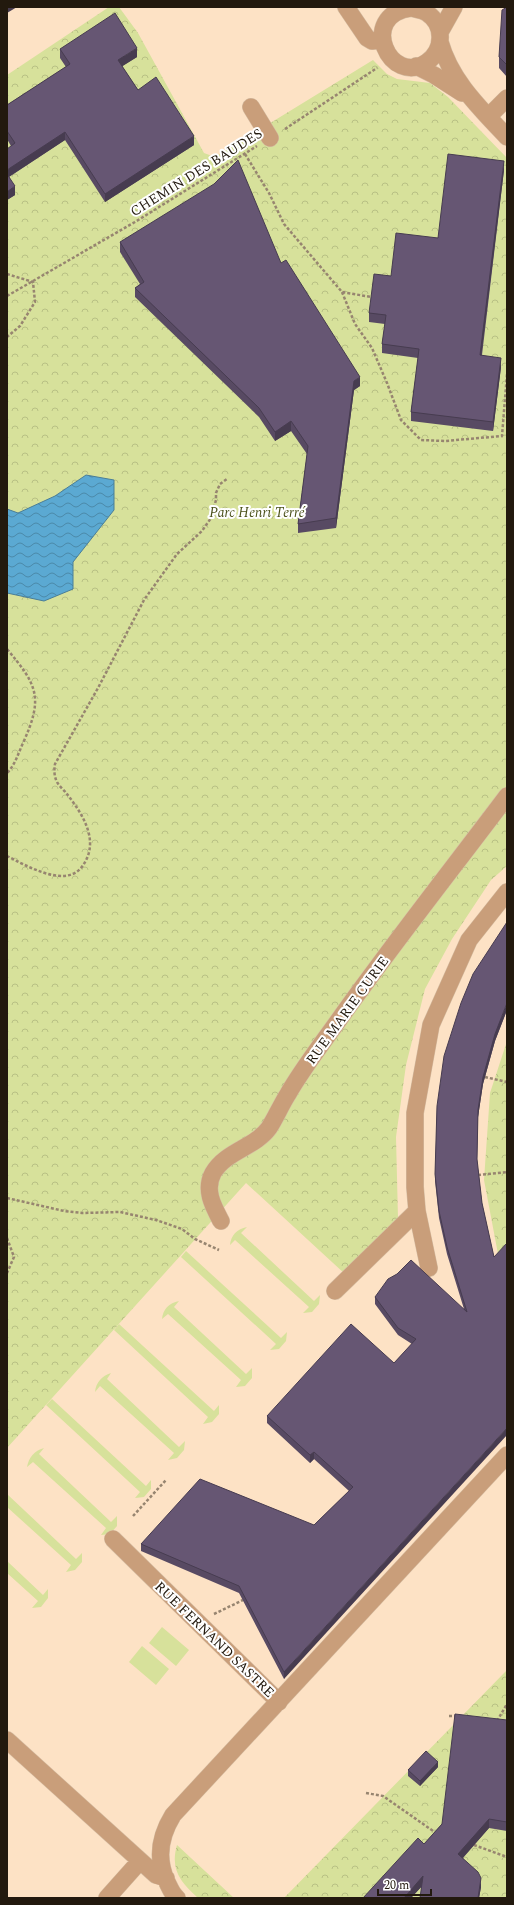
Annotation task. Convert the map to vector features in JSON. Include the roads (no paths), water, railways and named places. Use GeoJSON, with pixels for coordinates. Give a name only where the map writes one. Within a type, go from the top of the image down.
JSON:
{"type":"FeatureCollection","features":[{"type":"Feature","properties":{"kind":"street"},"geometry":{"type":"LineString","coordinates":[[346,7],[367,38],[372,41],[382,40]]}},
{"type":"Feature","properties":{"kind":"street"},"geometry":{"type":"LineString","coordinates":[[454,7],[440,37],[437,51],[432,58],[424,64],[406,66],[397,63],[390,58],[384,50],[382,40],[385,15],[415,8],[432,18],[440,37],[449,68],[474,102],[507,137]]}},
{"type":"Feature","properties":{"kind":"street"},"geometry":{"type":"LineString","coordinates":[[416,66],[434,75],[474,102]]}},
{"type":"Feature","properties":{"kind":"street"},"geometry":{"type":"LineString","coordinates":[[488,116],[507,98]]}},
{"type":"Feature","properties":{"kind":"street"},"geometry":{"type":"LineString","coordinates":[[251,107],[270,138]]}},
{"type":"Feature","properties":{"kind":"street","name":"RUE MARIE CURIE"},"geometry":{"type":"LineString","coordinates":[[221,1221],[208,1192],[213,1173],[228,1156],[260,1138],[269,1127],[288,1093],[343,1014],[449,871],[507,796]]}},
{"type":"Feature","properties":{"kind":"street"},"geometry":{"type":"LineString","coordinates":[[429,1268],[417,1211],[415,1187],[415,1113],[431,1025],[468,940],[507,892]]}},
{"type":"Feature","properties":{"kind":"street"},"geometry":{"type":"LineString","coordinates":[[335,1291],[417,1211]]}},
{"type":"Feature","properties":{"kind":"street"},"geometry":{"type":"LineString","coordinates":[[279,1702],[303,1674],[507,1455]]}},
{"type":"Feature","properties":{"kind":"street","name":"RUE FERNAND SASTRE"},"geometry":{"type":"LineString","coordinates":[[112,1539],[279,1702],[173,1815],[165,1828],[160,1850],[166,1878],[173,1894],[178,1898]]}},
{"type":"Feature","properties":{"kind":"street"},"geometry":{"type":"LineString","coordinates":[[7,1740],[156,1875],[166,1878]]}},
{"type":"Feature","properties":{"kind":"street"},"geometry":{"type":"LineString","coordinates":[[107,1898],[140,1861]]}},
{"type":"Feature","properties":{"kind":"water"},"geometry":{"type":"Polygon","coordinates":[[[86,475],[114,480],[114,510],[73,562],[73,589],[44,601],[7,593],[7,509],[18,513],[55,496],[86,475]]]}},
{"type":"Feature","properties":{"kind":"park label","name":"Parc Henri Terré"},"geometry":{"type":"Point","coordinates":[257,512]}}]}
